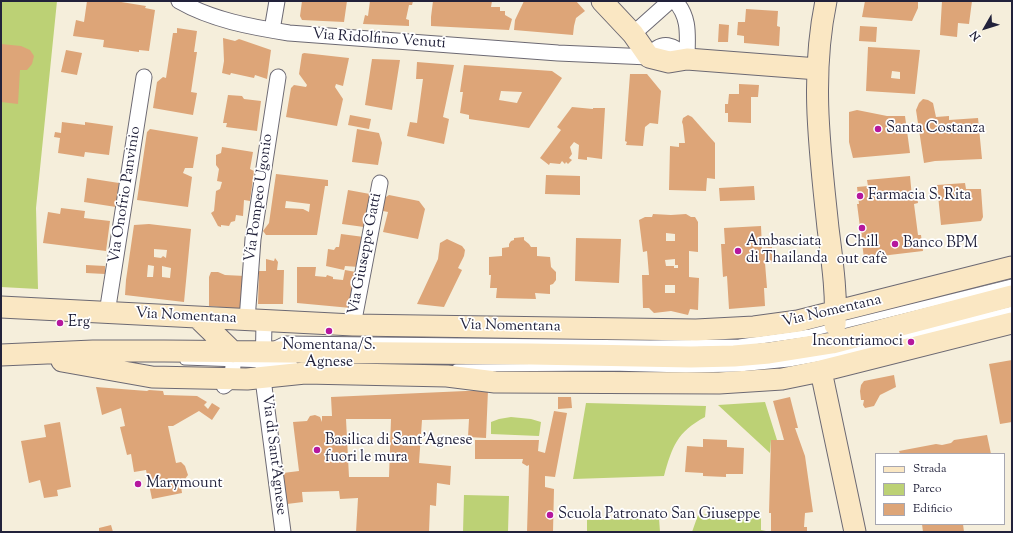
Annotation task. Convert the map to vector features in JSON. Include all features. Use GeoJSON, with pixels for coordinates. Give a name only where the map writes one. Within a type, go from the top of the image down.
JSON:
{"type":"FeatureCollection","features":[{"type":"Feature","properties":{"kind":"street","name":"Via Ridolfino Venuti"},"geometry":{"type":"LineString","coordinates":[[179,1],[197,10],[226,20],[289,33],[584,55],[649,57]]}},
{"type":"Feature","properties":{"kind":"street"},"geometry":{"type":"LineString","coordinates":[[272,30],[277,1]]}},
{"type":"Feature","properties":{"kind":"street"},"geometry":{"type":"LineString","coordinates":[[602,1],[633,34],[649,57],[669,62],[687,59],[818,69]]}},
{"type":"Feature","properties":{"kind":"street"},"geometry":{"type":"LineString","coordinates":[[633,34],[670,1]]}},
{"type":"Feature","properties":{"kind":"street"},"geometry":{"type":"LineString","coordinates":[[675,1],[681,8],[686,18],[687,59]]}},
{"type":"Feature","properties":{"kind":"street"},"geometry":{"type":"LineString","coordinates":[[826,1],[818,69],[817,99],[819,135],[835,288],[830,342],[855,532]]}},
{"type":"Feature","properties":{"kind":"street","name":"Via Onofrio Panvinio"},"geometry":{"type":"LineString","coordinates":[[107,312],[144,77]]}},
{"type":"Feature","properties":{"kind":"street","name":"Via Pompeo Ugonio"},"geometry":{"type":"LineString","coordinates":[[263,365],[256,320],[253,239],[278,77]]}},
{"type":"Feature","properties":{"kind":"street","name":"Via Giuseppe Gatti"},"geometry":{"type":"LineString","coordinates":[[353,325],[380,183]]}},
{"type":"Feature","properties":{"kind":"street","name":"Via Nomentana"},"geometry":{"type":"LineString","coordinates":[[24,354],[152,377],[232,365],[263,365],[305,373],[452,377],[495,382],[700,384],[782,379],[830,342],[1012,267]]}},
{"type":"Feature","properties":{"kind":"street","name":"Via Nomentana"},"geometry":{"type":"LineString","coordinates":[[1,307],[353,325],[696,330],[769,326],[798,322],[830,342],[1012,296]]}},
{"type":"Feature","properties":{"kind":"street"},"geometry":{"type":"LineString","coordinates":[[197,317],[232,365]]}},
{"type":"Feature","properties":{"kind":"street","name":"Via Nomentana"},"geometry":{"type":"LineString","coordinates":[[1,354],[93,351],[232,365],[691,357],[757,354],[830,342],[1012,323]]}},
{"type":"Feature","properties":{"kind":"street","name":"Via di Sant'Agnese"},"geometry":{"type":"LineString","coordinates":[[263,365],[283,532]]}},
{"type":"Feature","properties":{"kind":"lane","name":"Via Nomentana"},"geometry":{"type":"LineString","coordinates":[[452,368],[610,367],[712,369],[782,364],[830,342],[1012,283]]}},
{"type":"Feature","properties":{"kind":"lane","name":"Via Nomentana"},"geometry":{"type":"LineString","coordinates":[[830,342],[1012,310]]}},
{"type":"Feature","properties":{"kind":"lane","name":"Via Nomentana"},"geometry":{"type":"LineString","coordinates":[[24,354],[126,358]]}},
{"type":"Feature","properties":{"kind":"lane","name":"Via Nomentana"},"geometry":{"type":"LineString","coordinates":[[180,361],[232,365]]}},
{"type":"Feature","properties":{"kind":"lane","name":"Via Nomentana"},"geometry":{"type":"LineString","coordinates":[[263,365],[302,365]]}},
{"type":"Feature","properties":{"kind":"green space"},"geometry":{"type":"Polygon","coordinates":[[[1,1],[57,1],[36,208],[38,289],[1,287],[1,1]]]}},
{"type":"Feature","properties":{"kind":"green space"},"geometry":{"type":"Polygon","coordinates":[[[765,402],[777,440],[771,440],[770,453],[718,405],[765,402]]]}},
{"type":"Feature","properties":{"kind":"green space"},"geometry":{"type":"Polygon","coordinates":[[[586,403],[706,406],[705,417],[688,428],[677,441],[664,476],[573,479],[586,403]]]}},
{"type":"Feature","properties":{"kind":"green space"},"geometry":{"type":"Polygon","coordinates":[[[511,417],[531,419],[541,422],[539,436],[491,434],[491,422],[511,417]]]}},
{"type":"Feature","properties":{"kind":"green space"},"geometry":{"type":"Polygon","coordinates":[[[464,495],[509,496],[508,532],[463,532],[464,495]]]}},
{"type":"Feature","properties":{"kind":"green space"},"geometry":{"type":"Polygon","coordinates":[[[761,511],[761,530],[766,532],[692,532],[698,515],[761,511]]]}},
{"type":"Feature","properties":{"kind":"green space"},"geometry":{"type":"Polygon","coordinates":[[[659,518],[660,532],[587,532],[587,520],[659,518]]]}},
{"type":"Feature","properties":{"kind":"building"},"geometry":{"type":"Polygon","coordinates":[[[87,1],[115,1],[146,6],[145,8],[155,10],[149,51],[139,50],[139,52],[103,47],[104,40],[73,36],[76,20],[84,22],[87,1]]]}},
{"type":"Feature","properties":{"kind":"building"},"geometry":{"type":"Polygon","coordinates":[[[302,1],[347,1],[344,22],[302,20],[300,16],[302,1]]]}},
{"type":"Feature","properties":{"kind":"building"},"geometry":{"type":"Polygon","coordinates":[[[370,1],[413,1],[412,5],[409,5],[406,19],[409,20],[409,26],[363,24],[365,15],[368,16],[370,1]]]}},
{"type":"Feature","properties":{"kind":"building"},"geometry":{"type":"Polygon","coordinates":[[[433,1],[492,1],[491,7],[500,7],[500,11],[505,11],[505,15],[512,19],[509,30],[431,26],[433,1]]]}},
{"type":"Feature","properties":{"kind":"building"},"geometry":{"type":"Polygon","coordinates":[[[524,1],[576,1],[585,11],[576,18],[573,35],[514,30],[515,20],[524,1]]]}},
{"type":"Feature","properties":{"kind":"building"},"geometry":{"type":"Polygon","coordinates":[[[865,1],[918,1],[918,8],[912,21],[862,17],[865,1]]]}},
{"type":"Feature","properties":{"kind":"building"},"geometry":{"type":"Polygon","coordinates":[[[942,1],[972,1],[969,24],[958,23],[957,37],[940,35],[942,1]]]}},
{"type":"Feature","properties":{"kind":"building"},"geometry":{"type":"Polygon","coordinates":[[[746,9],[778,11],[777,26],[780,27],[779,46],[744,43],[744,36],[737,35],[738,22],[745,22],[746,9]]]}},
{"type":"Feature","properties":{"kind":"building"},"geometry":{"type":"Polygon","coordinates":[[[719,24],[729,25],[728,42],[718,42],[719,24]]]}},
{"type":"Feature","properties":{"kind":"building"},"geometry":{"type":"Polygon","coordinates":[[[860,26],[877,27],[876,42],[859,41],[860,26]]]}},
{"type":"Feature","properties":{"kind":"building"},"geometry":{"type":"Polygon","coordinates":[[[177,28],[197,31],[194,52],[197,52],[191,92],[197,93],[193,115],[153,108],[157,82],[163,77],[166,78],[173,33],[177,33],[177,28]]]}},
{"type":"Feature","properties":{"kind":"building"},"geometry":{"type":"Polygon","coordinates":[[[223,38],[235,41],[239,39],[271,50],[267,79],[255,75],[254,78],[231,73],[230,75],[222,73],[224,61],[223,38]]]}},
{"type":"Feature","properties":{"kind":"building"},"geometry":{"type":"Polygon","coordinates":[[[1,44],[21,46],[30,50],[34,56],[32,64],[27,70],[20,70],[18,104],[1,102],[1,44]]]}},
{"type":"Feature","properties":{"kind":"building"},"geometry":{"type":"Polygon","coordinates":[[[868,47],[920,50],[915,94],[866,91],[868,47]],[[892,71],[891,78],[900,79],[900,72],[892,71]]]}},
{"type":"Feature","properties":{"kind":"building"},"geometry":{"type":"Polygon","coordinates":[[[66,50],[82,53],[77,75],[61,72],[66,50]]]}},
{"type":"Feature","properties":{"kind":"building"},"geometry":{"type":"Polygon","coordinates":[[[302,54],[349,58],[343,86],[336,84],[335,87],[343,99],[337,126],[286,117],[291,88],[294,85],[306,87],[307,85],[299,74],[302,54]]]}},
{"type":"Feature","properties":{"kind":"building"},"geometry":{"type":"Polygon","coordinates":[[[372,59],[400,60],[392,110],[365,105],[372,59]]]}},
{"type":"Feature","properties":{"kind":"building"},"geometry":{"type":"Polygon","coordinates":[[[417,62],[454,65],[443,117],[449,119],[444,144],[407,136],[410,122],[417,123],[423,79],[416,79],[417,62]]]}},
{"type":"Feature","properties":{"kind":"building"},"geometry":{"type":"Polygon","coordinates":[[[464,65],[552,71],[562,78],[529,128],[469,119],[469,115],[460,113],[463,92],[460,92],[464,65]],[[501,91],[499,100],[517,103],[522,92],[501,91]]]}},
{"type":"Feature","properties":{"kind":"building"},"geometry":{"type":"Polygon","coordinates":[[[630,74],[647,74],[661,91],[658,124],[650,123],[645,127],[643,146],[626,145],[627,142],[625,141],[630,74]]]}},
{"type":"Feature","properties":{"kind":"building"},"geometry":{"type":"Polygon","coordinates":[[[739,84],[759,85],[758,97],[751,97],[751,123],[728,122],[728,113],[725,113],[725,104],[728,104],[729,94],[739,94],[739,84]]]}},
{"type":"Feature","properties":{"kind":"building"},"geometry":{"type":"Polygon","coordinates":[[[228,95],[242,96],[244,99],[261,101],[257,131],[226,127],[227,123],[223,123],[228,95]]]}},
{"type":"Feature","properties":{"kind":"building"},"geometry":{"type":"Polygon","coordinates":[[[923,99],[933,103],[936,117],[949,116],[949,120],[978,118],[982,159],[935,161],[924,163],[916,110],[919,103],[923,99]]]}},
{"type":"Feature","properties":{"kind":"building"},"geometry":{"type":"Polygon","coordinates":[[[572,107],[593,109],[605,108],[602,159],[587,157],[587,160],[578,159],[579,145],[574,142],[570,147],[572,154],[569,158],[572,160],[568,164],[566,162],[565,164],[562,161],[560,164],[550,163],[549,165],[540,158],[561,130],[557,127],[572,107]]]}},
{"type":"Feature","properties":{"kind":"building","name":"Santa Costanza"},"geometry":{"type":"Polygon","coordinates":[[[857,110],[887,116],[905,116],[910,153],[853,158],[849,142],[849,112],[857,110]]]}},
{"type":"Feature","properties":{"kind":"building"},"geometry":{"type":"Polygon","coordinates":[[[350,115],[371,119],[369,129],[348,125],[350,115]]]}},
{"type":"Feature","properties":{"kind":"building"},"geometry":{"type":"Polygon","coordinates":[[[688,115],[692,117],[715,143],[715,179],[707,178],[706,191],[669,190],[670,146],[679,147],[679,143],[685,143],[682,122],[683,118],[688,115]]]}},
{"type":"Feature","properties":{"kind":"building"},"geometry":{"type":"Polygon","coordinates":[[[62,122],[85,125],[85,122],[113,126],[109,155],[85,152],[84,157],[58,153],[60,138],[54,137],[55,132],[61,133],[62,122]]]}},
{"type":"Feature","properties":{"kind":"building"},"geometry":{"type":"Polygon","coordinates":[[[150,129],[198,137],[193,168],[185,168],[183,173],[192,177],[188,207],[137,200],[147,132],[150,129]]]}},
{"type":"Feature","properties":{"kind":"building"},"geometry":{"type":"Polygon","coordinates":[[[357,129],[379,133],[382,143],[378,165],[352,162],[357,129]]]}},
{"type":"Feature","properties":{"kind":"building"},"geometry":{"type":"Polygon","coordinates":[[[222,147],[253,152],[250,169],[254,171],[250,201],[244,200],[243,216],[236,215],[235,221],[231,222],[229,226],[221,225],[221,227],[218,226],[211,213],[214,211],[216,191],[220,189],[222,182],[217,181],[219,169],[216,165],[216,155],[221,153],[222,147]]]}},
{"type":"Feature","properties":{"kind":"building"},"geometry":{"type":"Polygon","coordinates":[[[276,174],[328,180],[328,186],[325,186],[317,235],[266,235],[263,231],[269,223],[276,174]],[[286,201],[285,208],[303,209],[309,212],[310,204],[286,201]]]}},
{"type":"Feature","properties":{"kind":"building"},"geometry":{"type":"Polygon","coordinates":[[[546,175],[580,176],[580,195],[545,194],[546,175]]]}},
{"type":"Feature","properties":{"kind":"building"},"geometry":{"type":"Polygon","coordinates":[[[910,176],[912,197],[917,196],[918,203],[914,204],[918,235],[921,235],[923,251],[864,258],[857,204],[859,204],[857,187],[868,186],[867,180],[910,176]]]}},
{"type":"Feature","properties":{"kind":"building"},"geometry":{"type":"Polygon","coordinates":[[[87,178],[119,183],[116,207],[84,202],[87,178]]]}},
{"type":"Feature","properties":{"kind":"building"},"geometry":{"type":"Polygon","coordinates":[[[965,183],[966,189],[981,189],[983,217],[981,221],[941,225],[937,185],[965,183]]]}},
{"type":"Feature","properties":{"kind":"building"},"geometry":{"type":"Polygon","coordinates":[[[754,186],[755,200],[720,201],[719,188],[754,186]]]}},
{"type":"Feature","properties":{"kind":"building"},"geometry":{"type":"Polygon","coordinates":[[[348,190],[370,194],[364,227],[342,224],[348,190]]]}},
{"type":"Feature","properties":{"kind":"building"},"geometry":{"type":"Polygon","coordinates":[[[389,195],[419,201],[425,209],[418,239],[383,232],[388,212],[378,210],[380,197],[386,197],[389,195]]]}},
{"type":"Feature","properties":{"kind":"building"},"geometry":{"type":"Polygon","coordinates":[[[61,208],[85,211],[84,218],[110,221],[106,251],[43,243],[48,212],[60,214],[61,208]]]}},
{"type":"Feature","properties":{"kind":"building"},"geometry":{"type":"Polygon","coordinates":[[[653,214],[686,214],[691,217],[695,217],[698,222],[698,252],[689,251],[689,277],[699,278],[698,310],[690,309],[688,315],[671,311],[654,313],[649,308],[643,308],[642,275],[649,275],[647,251],[643,252],[639,220],[645,217],[652,217],[653,214]],[[666,233],[666,241],[675,241],[675,234],[666,233]],[[675,259],[665,260],[666,266],[674,266],[674,268],[678,268],[678,265],[675,265],[675,259]],[[665,285],[665,293],[675,293],[675,285],[665,285]]]}},
{"type":"Feature","properties":{"kind":"building"},"geometry":{"type":"Polygon","coordinates":[[[149,224],[191,229],[184,302],[125,295],[134,225],[149,224]],[[154,249],[154,257],[161,258],[163,256],[166,258],[167,250],[154,249]],[[148,265],[147,277],[153,277],[154,266],[148,265]],[[162,266],[162,277],[170,278],[171,268],[162,266]]]}},
{"type":"Feature","properties":{"kind":"building"},"geometry":{"type":"Polygon","coordinates":[[[761,226],[762,248],[772,247],[773,263],[765,263],[767,288],[764,288],[765,306],[729,309],[727,276],[723,277],[721,244],[725,244],[724,228],[761,226]]]}},
{"type":"Feature","properties":{"kind":"building"},"geometry":{"type":"Polygon","coordinates":[[[341,234],[364,237],[359,267],[345,266],[344,270],[326,266],[328,249],[334,250],[336,247],[339,247],[341,234]]]}},
{"type":"Feature","properties":{"kind":"building"},"geometry":{"type":"Polygon","coordinates":[[[524,237],[524,240],[531,247],[537,247],[537,256],[550,257],[551,267],[556,272],[556,280],[550,285],[550,294],[535,293],[536,299],[496,298],[497,288],[490,288],[491,275],[489,275],[489,257],[502,256],[502,248],[509,247],[509,244],[514,240],[514,238],[524,237]]]}},
{"type":"Feature","properties":{"kind":"building"},"geometry":{"type":"Polygon","coordinates":[[[576,238],[621,239],[619,283],[575,281],[576,238]]]}},
{"type":"Feature","properties":{"kind":"building"},"geometry":{"type":"Polygon","coordinates":[[[447,239],[462,246],[465,250],[464,256],[458,268],[462,270],[444,307],[417,304],[438,259],[440,243],[447,239]]]}},
{"type":"Feature","properties":{"kind":"building"},"geometry":{"type":"Polygon","coordinates":[[[275,258],[278,262],[277,270],[284,270],[283,304],[258,304],[259,271],[266,271],[266,259],[274,261],[275,258]]]}},
{"type":"Feature","properties":{"kind":"building"},"geometry":{"type":"Polygon","coordinates":[[[86,265],[105,266],[105,274],[86,273],[86,265]]]}},
{"type":"Feature","properties":{"kind":"building"},"geometry":{"type":"Polygon","coordinates":[[[297,267],[316,267],[315,276],[326,277],[327,275],[333,277],[333,279],[343,280],[345,270],[356,272],[351,308],[297,303],[297,267]]]}},
{"type":"Feature","properties":{"kind":"building"},"geometry":{"type":"Polygon","coordinates":[[[211,272],[218,272],[225,275],[245,276],[242,309],[209,306],[209,277],[211,272]]]}},
{"type":"Feature","properties":{"kind":"building"},"geometry":{"type":"Polygon","coordinates":[[[1012,360],[1012,422],[1000,424],[989,364],[1012,360]]]}},
{"type":"Feature","properties":{"kind":"building"},"geometry":{"type":"Polygon","coordinates":[[[894,375],[896,387],[880,395],[874,406],[865,408],[863,405],[864,400],[861,400],[860,391],[861,385],[864,381],[894,375]]]}},
{"type":"Feature","properties":{"kind":"building"},"geometry":{"type":"Polygon","coordinates":[[[96,387],[163,391],[164,395],[197,396],[207,402],[204,405],[208,409],[212,403],[220,408],[212,420],[199,411],[173,426],[168,426],[176,463],[181,462],[185,466],[188,475],[185,479],[180,480],[182,493],[152,499],[146,470],[134,472],[131,454],[127,455],[120,427],[125,426],[121,408],[102,415],[96,387]]]}},
{"type":"Feature","properties":{"kind":"building"},"geometry":{"type":"Polygon","coordinates":[[[488,390],[486,438],[468,437],[469,419],[422,420],[419,463],[451,466],[450,485],[437,483],[436,506],[430,505],[429,532],[356,532],[358,498],[340,499],[339,491],[302,492],[303,502],[287,504],[283,473],[299,471],[293,422],[307,421],[310,416],[315,415],[320,417],[322,422],[322,416],[332,416],[331,397],[488,390]],[[346,419],[349,477],[389,477],[391,419],[346,419]]]}},
{"type":"Feature","properties":{"kind":"building"},"geometry":{"type":"Polygon","coordinates":[[[558,397],[571,397],[572,408],[558,409],[558,397]]]}},
{"type":"Feature","properties":{"kind":"building"},"geometry":{"type":"Polygon","coordinates":[[[790,397],[798,428],[795,428],[805,456],[813,512],[805,513],[804,527],[807,527],[807,532],[771,532],[771,513],[769,513],[771,440],[784,440],[773,401],[790,397]]]}},
{"type":"Feature","properties":{"kind":"building"},"geometry":{"type":"Polygon","coordinates":[[[554,411],[567,413],[555,477],[545,476],[545,487],[554,489],[553,532],[527,532],[529,465],[527,466],[522,463],[523,459],[475,459],[475,440],[539,440],[538,451],[545,453],[554,411]]]}},
{"type":"Feature","properties":{"kind":"building"},"geometry":{"type":"Polygon","coordinates":[[[60,422],[71,487],[57,490],[58,496],[44,498],[40,480],[29,483],[21,441],[46,437],[44,425],[60,422]]]}},
{"type":"Feature","properties":{"kind":"building"},"geometry":{"type":"Polygon","coordinates":[[[987,435],[991,453],[900,453],[899,451],[936,444],[942,445],[951,443],[954,440],[987,435]]]}},
{"type":"Feature","properties":{"kind":"building"},"geometry":{"type":"Polygon","coordinates":[[[703,439],[727,440],[727,447],[744,448],[743,474],[726,474],[726,477],[703,476],[703,473],[685,472],[687,446],[703,447],[703,439]]]}},
{"type":"Feature","properties":{"kind":"building"},"geometry":{"type":"Polygon","coordinates":[[[111,525],[113,532],[99,532],[99,528],[111,525]]]}},
{"type":"Feature","properties":{"kind":"building"},"geometry":{"type":"Polygon","coordinates":[[[922,525],[963,525],[964,532],[923,532],[922,525]]]}},
{"type":"Feature","properties":{"kind":"place","name":"Santa Costanza"},"geometry":{"type":"Point","coordinates":[878,129]}},
{"type":"Feature","properties":{"kind":"place","name":"Farmacia S. Rita"},"geometry":{"type":"Point","coordinates":[860,196]}},
{"type":"Feature","properties":{"kind":"place","name":"Chill out cafè"},"geometry":{"type":"Point","coordinates":[862,228]}},
{"type":"Feature","properties":{"kind":"place","name":"Banco BPM"},"geometry":{"type":"Point","coordinates":[895,244]}},
{"type":"Feature","properties":{"kind":"place","name":"Ambasciata di Thailanda"},"geometry":{"type":"Point","coordinates":[738,251]}},
{"type":"Feature","properties":{"kind":"place","name":"Erg"},"geometry":{"type":"Point","coordinates":[60,323]}},
{"type":"Feature","properties":{"kind":"place","name":"Nomentana/S. Agnese"},"geometry":{"type":"Point","coordinates":[329,331]}},
{"type":"Feature","properties":{"kind":"place","name":"Incontriamoci"},"geometry":{"type":"Point","coordinates":[911,342]}},
{"type":"Feature","properties":{"kind":"place","name":"Basilica di Sant'Agnese fuori le mura"},"geometry":{"type":"Point","coordinates":[317,450]}},
{"type":"Feature","properties":{"kind":"place","name":"Marymount"},"geometry":{"type":"Point","coordinates":[138,484]}},
{"type":"Feature","properties":{"kind":"place","name":"Scuola Patronato San Giuseppe"},"geometry":{"type":"Point","coordinates":[550,515]}}]}
